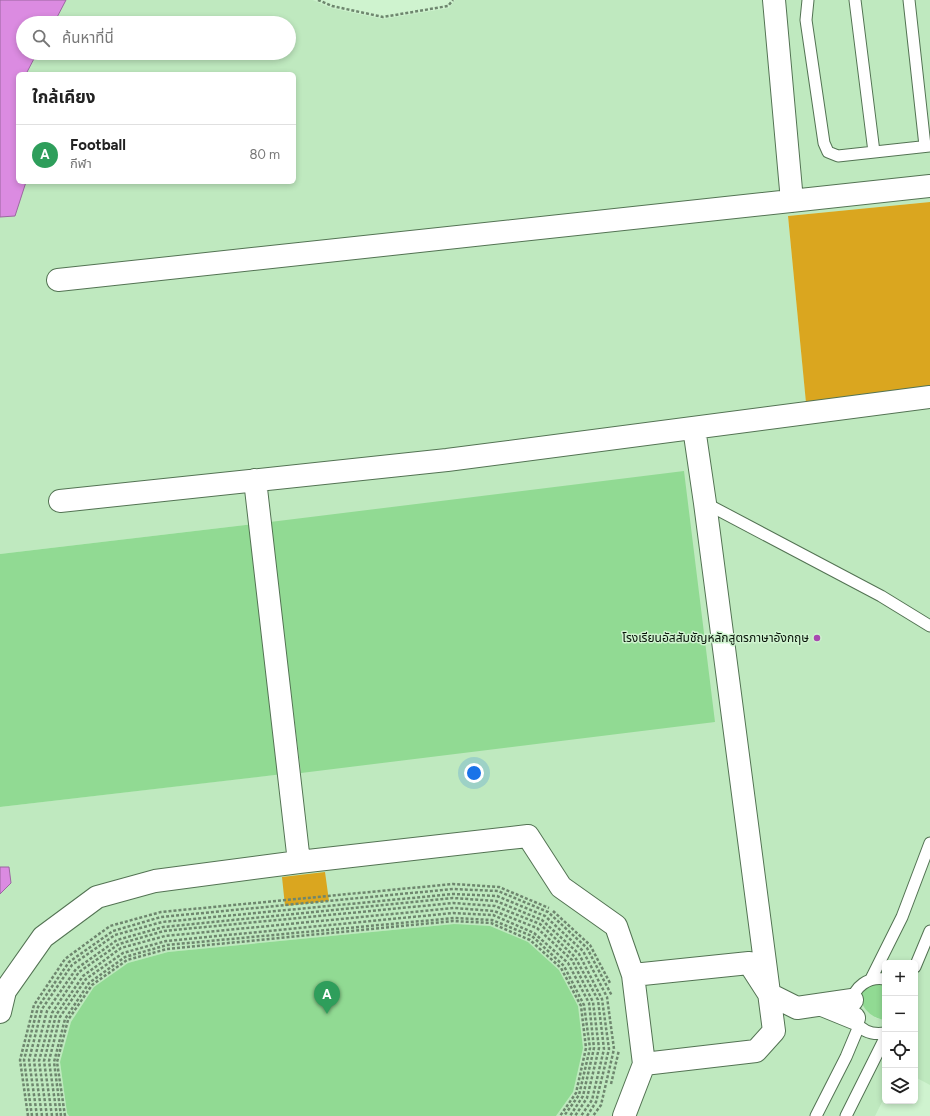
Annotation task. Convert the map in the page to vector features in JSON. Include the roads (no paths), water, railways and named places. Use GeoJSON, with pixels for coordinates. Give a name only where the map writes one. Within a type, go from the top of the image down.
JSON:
{"type":"FeatureCollection","features":[{"type":"Feature","properties":{"kind":"street"},"geometry":{"type":"LineString","coordinates":[[774,0],[792,201]]}},
{"type":"Feature","properties":{"kind":"street"},"geometry":{"type":"LineString","coordinates":[[58,280],[930,186]]}},
{"type":"Feature","properties":{"kind":"street"},"geometry":{"type":"LineString","coordinates":[[60,501],[447,460],[930,397]]}},
{"type":"Feature","properties":{"kind":"street"},"geometry":{"type":"LineString","coordinates":[[694,428],[774,1031]]}},
{"type":"Feature","properties":{"kind":"street"},"geometry":{"type":"LineString","coordinates":[[255,480],[299,862]]}},
{"type":"Feature","properties":{"kind":"street"},"geometry":{"type":"LineString","coordinates":[[0,1012],[5,992],[43,937],[97,898],[155,881],[299,862],[528,836],[561,887],[616,926],[633,975],[644,1064],[624,1116]]}},
{"type":"Feature","properties":{"kind":"street"},"geometry":{"type":"LineString","coordinates":[[633,975],[749,963],[769,994],[796,1008],[822,1005],[855,1015]]}},
{"type":"Feature","properties":{"kind":"street"},"geometry":{"type":"LineString","coordinates":[[644,1064],[756,1051],[796,1008]]}},
{"type":"Feature","properties":{"kind":"lane"},"geometry":{"type":"LineString","coordinates":[[808,0],[806,20],[824,143],[828,152],[838,156],[928,146],[908,0]]}},
{"type":"Feature","properties":{"kind":"lane"},"geometry":{"type":"LineString","coordinates":[[855,0],[874,152]]}},
{"type":"Feature","properties":{"kind":"lane"},"geometry":{"type":"LineString","coordinates":[[705,503],[881,596],[930,626]]}},
{"type":"Feature","properties":{"kind":"lane"},"geometry":{"type":"LineString","coordinates":[[871,980],[902,917],[930,843]]}},
{"type":"Feature","properties":{"kind":"lane"},"geometry":{"type":"LineString","coordinates":[[918,960],[930,931]]}},
{"type":"Feature","properties":{"kind":"lane"},"geometry":{"type":"LineString","coordinates":[[816,1116],[846,1057],[855,1015],[856,991],[862,984],[871,980],[882,978]]}},
{"type":"Feature","properties":{"kind":"lane"},"geometry":{"type":"LineString","coordinates":[[855,1015],[868,1032],[882,1033]]}},
{"type":"Feature","properties":{"kind":"lane"},"geometry":{"type":"LineString","coordinates":[[846,1116],[882,1044]]}},
{"type":"Feature","properties":{"kind":"place","name":"โรงเรียนอัสสัมชัญหลักสูตรภาษาอังกฤษ"},"geometry":{"type":"Point","coordinates":[817,638]}},
{"type":"Feature","properties":{"kind":"place","name":"Football"},"geometry":{"type":"Point","coordinates":[327,1014]}}]}
